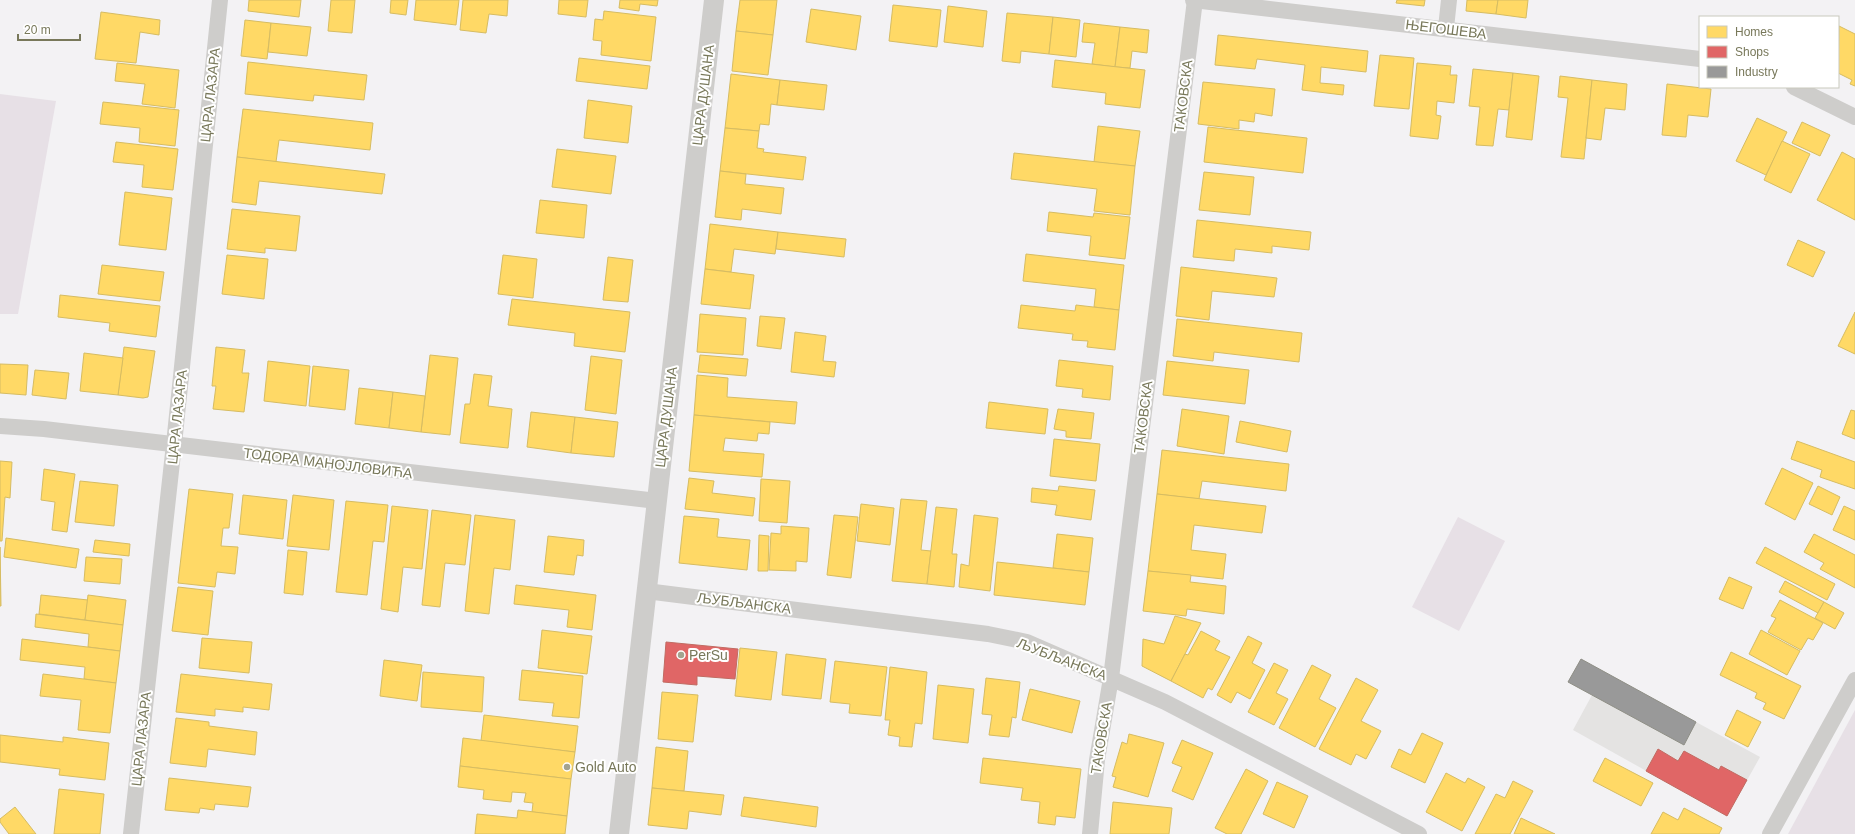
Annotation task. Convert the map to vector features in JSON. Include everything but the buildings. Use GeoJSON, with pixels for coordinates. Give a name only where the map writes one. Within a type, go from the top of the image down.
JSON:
{"type":"FeatureCollection","features":[{"type":"Feature","properties":{"kind":"street","name":"ЦАРА ЛАЗАРА"},"geometry":{"type":"LineString","coordinates":[[130,834],[174,444],[220,0]]}},
{"type":"Feature","properties":{"kind":"street","name":"ЦАРА ДУШАНА"},"geometry":{"type":"LineString","coordinates":[[619,834],[714,0]]}},
{"type":"Feature","properties":{"kind":"street","name":"ЊЕГОШЕВА"},"geometry":{"type":"LineString","coordinates":[[1194,0],[1446,28],[1699,59]]}},
{"type":"Feature","properties":{"kind":"street","name":"ТАКОВСКА"},"geometry":{"type":"LineString","coordinates":[[1090,834],[1097,760],[1111,678],[1194,0]]}},
{"type":"Feature","properties":{"kind":"street"},"geometry":{"type":"LineString","coordinates":[[1446,28],[1449,0]]}},
{"type":"Feature","properties":{"kind":"street"},"geometry":{"type":"LineString","coordinates":[[1796,88],[1855,116]]}},
{"type":"Feature","properties":{"kind":"street","name":"ТОДОРА МАНОЈЛОВИЋА"},"geometry":{"type":"LineString","coordinates":[[0,426],[44,429],[657,501]]}},
{"type":"Feature","properties":{"kind":"street","name":"ЉУБЉАНСКА"},"geometry":{"type":"LineString","coordinates":[[646,591],[988,634],[1027,642],[1165,702],[1419,834]]}},
{"type":"Feature","properties":{"kind":"street"},"geometry":{"type":"LineString","coordinates":[[1770,834],[1855,680]]}},
{"type":"Feature","properties":{"kind":"shaded area"},"geometry":{"type":"Polygon","coordinates":[[[0,94],[56,101],[18,314],[0,314],[0,94]]]}},
{"type":"Feature","properties":{"kind":"shaded area"},"geometry":{"type":"Polygon","coordinates":[[[1458,517],[1505,541],[1459,631],[1412,607],[1458,517]]]}},
{"type":"Feature","properties":{"kind":"shaded area"},"geometry":{"type":"Polygon","coordinates":[[[1581,659],[1760,757],[1727,816],[1573,730],[1592,695],[1568,682],[1581,659]]]}},
{"type":"Feature","properties":{"kind":"shaded area"},"geometry":{"type":"Polygon","coordinates":[[[1855,710],[1855,834],[1788,834],[1855,710]]]}},
{"type":"Feature","properties":{"kind":"place","name":"PerSu"},"geometry":{"type":"Point","coordinates":[681,655]}},
{"type":"Feature","properties":{"kind":"place","name":"Gold Auto"},"geometry":{"type":"Point","coordinates":[567,767]}}]}
